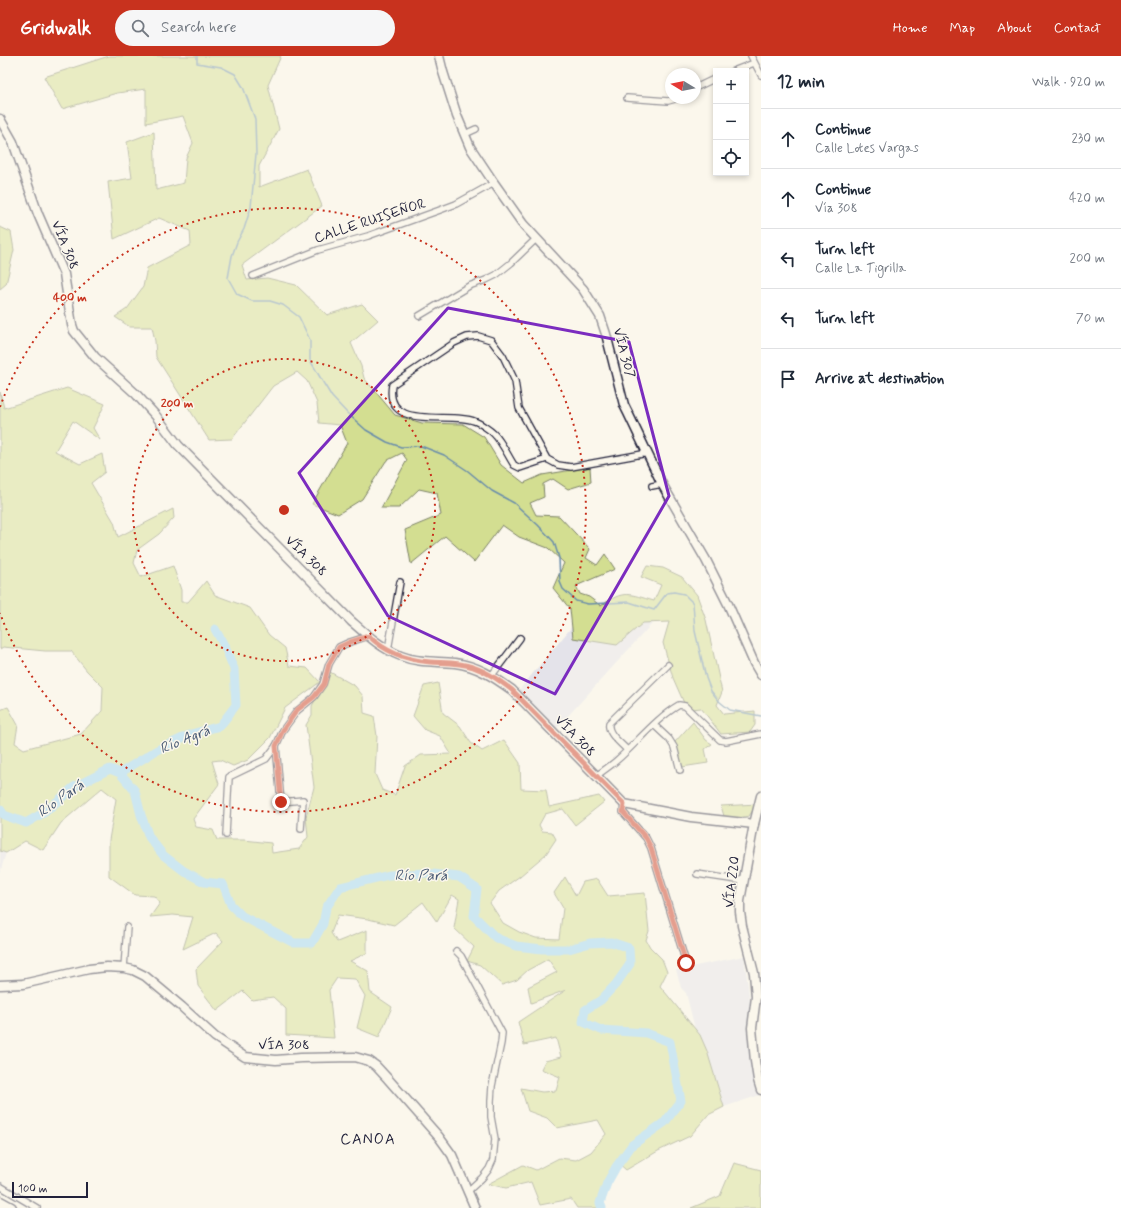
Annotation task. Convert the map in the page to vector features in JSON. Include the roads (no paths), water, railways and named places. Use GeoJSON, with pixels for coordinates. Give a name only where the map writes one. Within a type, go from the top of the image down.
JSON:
{"type":"FeatureCollection","features":[{"type":"Feature","properties":{"kind":"highway"},"geometry":{"type":"LineString","coordinates":[[0,1202],[11,1208]]}},
{"type":"Feature","properties":{"kind":"street","name":"VÍA 307"},"geometry":{"type":"LineString","coordinates":[[439,56],[457,116],[470,147],[523,224],[583,289],[600,316],[624,405],[662,484],[709,566],[761,675]]}},
{"type":"Feature","properties":{"kind":"street"},"geometry":{"type":"LineString","coordinates":[[751,56],[761,75]]}},
{"type":"Feature","properties":{"kind":"street"},"geometry":{"type":"LineString","coordinates":[[741,68],[754,63]]}},
{"type":"Feature","properties":{"kind":"street"},"geometry":{"type":"LineString","coordinates":[[701,85],[713,79]]}},
{"type":"Feature","properties":{"kind":"street"},"geometry":{"type":"LineString","coordinates":[[627,98],[665,101]]}},
{"type":"Feature","properties":{"kind":"street","name":"VÍA 308"},"geometry":{"type":"LineString","coordinates":[[0,119],[13,142],[38,214],[64,274],[72,325],[79,338],[95,357],[136,394],[151,410],[178,445],[351,621],[381,647],[410,659],[428,662],[456,663],[472,667],[492,675],[512,690],[624,804]]}},
{"type":"Feature","properties":{"kind":"street"},"geometry":{"type":"LineString","coordinates":[[465,134],[476,129]]}},
{"type":"Feature","properties":{"kind":"street","name":"CALLE RUISEÑOR"},"geometry":{"type":"LineString","coordinates":[[253,276],[318,250],[368,236],[415,220],[456,204],[494,183]]}},
{"type":"Feature","properties":{"kind":"street"},"geometry":{"type":"LineString","coordinates":[[419,316],[469,286],[496,275],[536,239]]}},
{"type":"Feature","properties":{"kind":"street"},"geometry":{"type":"LineString","coordinates":[[546,459],[520,468],[514,465],[494,434],[474,421],[455,417],[420,418],[409,416],[396,406],[390,394],[392,385],[454,343],[467,337],[478,336],[491,340],[503,356],[515,381],[519,408],[546,459],[558,465],[571,467],[648,453]]}},
{"type":"Feature","properties":{"kind":"street"},"geometry":{"type":"LineString","coordinates":[[652,486],[662,484]]}},
{"type":"Feature","properties":{"kind":"street"},"geometry":{"type":"LineString","coordinates":[[388,650],[400,582]]}},
{"type":"Feature","properties":{"kind":"street"},"geometry":{"type":"LineString","coordinates":[[226,836],[229,777],[266,758],[276,746],[283,730],[297,710],[314,697],[324,684],[329,664],[339,647],[369,636]]}},
{"type":"Feature","properties":{"kind":"street"},"geometry":{"type":"LineString","coordinates":[[492,675],[520,638]]}},
{"type":"Feature","properties":{"kind":"street"},"geometry":{"type":"LineString","coordinates":[[627,750],[610,732],[608,728],[609,723],[668,665]]}},
{"type":"Feature","properties":{"kind":"street"},"geometry":{"type":"LineString","coordinates":[[596,776],[616,761],[654,725],[679,705],[685,706],[720,740],[726,741],[761,734]]}},
{"type":"Feature","properties":{"kind":"street"},"geometry":{"type":"LineString","coordinates":[[654,725],[669,739],[674,747],[680,770]]}},
{"type":"Feature","properties":{"kind":"street"},"geometry":{"type":"LineString","coordinates":[[276,746],[281,802],[303,800],[301,829]]}},
{"type":"Feature","properties":{"kind":"street","name":"VÍA 220"},"geometry":{"type":"LineString","coordinates":[[761,796],[754,824],[740,901],[742,926],[754,973],[756,997],[752,1028],[755,1061],[761,1090]]}},
{"type":"Feature","properties":{"kind":"street"},"geometry":{"type":"LineString","coordinates":[[686,963],[651,848],[646,838],[623,812],[624,804],[690,817],[754,824]]}},
{"type":"Feature","properties":{"kind":"street"},"geometry":{"type":"LineString","coordinates":[[697,874],[744,880]]}},
{"type":"Feature","properties":{"kind":"street"},"geometry":{"type":"LineString","coordinates":[[124,968],[127,927]]}},
{"type":"Feature","properties":{"kind":"street"},"geometry":{"type":"LineString","coordinates":[[456,951],[461,956],[502,1033],[491,1094],[491,1116],[495,1139],[493,1160],[489,1169],[482,1178],[468,1191]]}},
{"type":"Feature","properties":{"kind":"street","name":"VÍA 308"},"geometry":{"type":"LineString","coordinates":[[0,984],[23,984],[89,969],[107,967],[124,968],[133,970],[145,976],[182,1007],[214,1037],[245,1056],[276,1060],[355,1057],[369,1062],[376,1066],[439,1137],[452,1155],[475,1208]]}},
{"type":"Feature","properties":{"kind":"street"},"geometry":{"type":"LineString","coordinates":[[0,1186],[37,1208]]}},
{"type":"Feature","properties":{"kind":"waterway"},"geometry":{"type":"LineString","coordinates":[[197,56],[197,63],[221,67],[235,74],[243,87],[255,119],[256,154],[251,207],[244,229],[232,256],[228,278],[237,294],[252,301],[270,301],[283,305],[299,317],[310,340],[310,360],[324,384],[332,397],[366,430],[387,442],[401,447],[421,446],[444,455],[468,471],[492,491],[514,503],[554,542],[559,558],[560,582],[563,589],[576,601],[588,604],[629,602],[654,610],[667,593],[674,592],[684,594],[693,603],[695,631],[706,678],[711,691],[720,702],[730,710],[761,716]]}},
{"type":"Feature","properties":{"kind":"waterway","name":"Río Agrá"},"geometry":{"type":"LineString","coordinates":[[120,773],[157,750],[191,734],[220,726],[236,705],[234,669],[225,647],[215,629]]}},
{"type":"Feature","properties":{"kind":"waterway","name":"Río Pará"},"geometry":{"type":"LineString","coordinates":[[0,809],[4,815],[26,823],[45,812],[74,787],[110,769],[120,773],[135,791],[141,815],[149,837],[163,855],[184,871],[204,882],[223,884],[231,905],[242,916],[294,943],[312,943],[323,924],[326,908],[340,887],[389,875],[425,873],[459,877],[477,889],[474,916],[496,938],[516,946],[542,949],[569,949],[590,943],[611,942],[629,948],[630,964],[616,984],[601,1000],[585,1010],[583,1022],[601,1030],[646,1033],[670,1042],[681,1101],[665,1122],[632,1145],[616,1167],[607,1183],[600,1203],[602,1208]]}},
{"type":"Feature","properties":{"kind":"district","name":"CANOA"},"geometry":{"type":"Point","coordinates":[368,1140]}}]}
